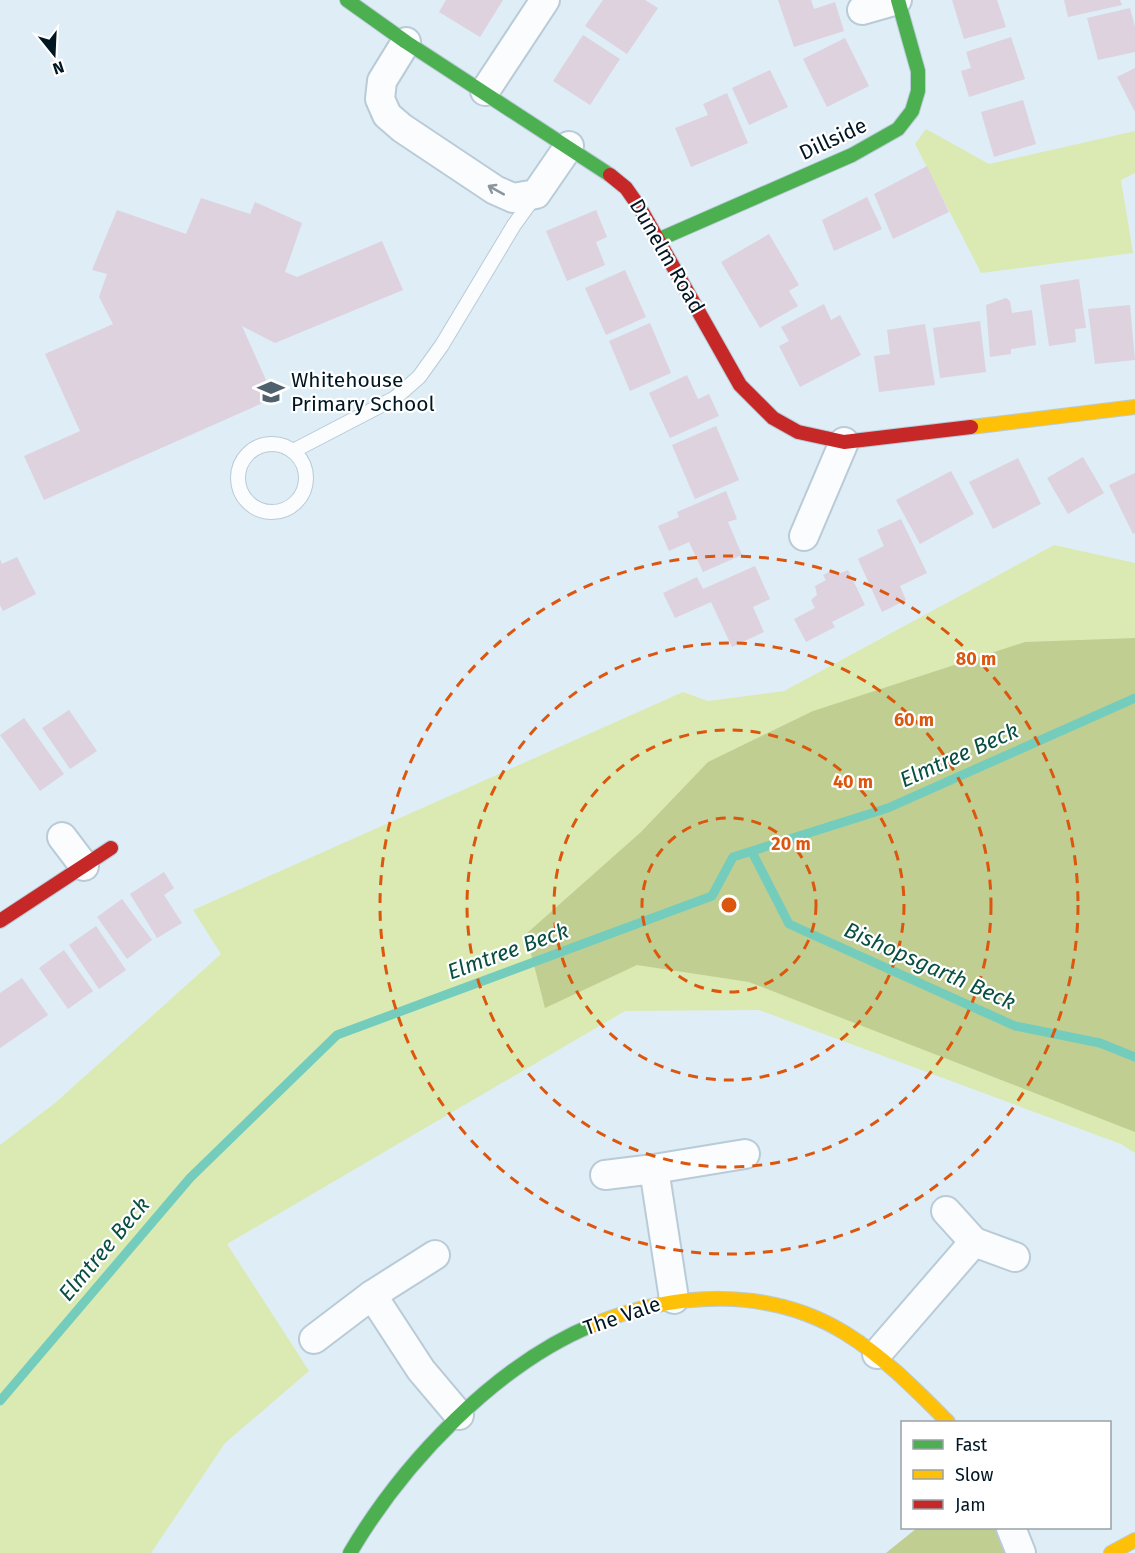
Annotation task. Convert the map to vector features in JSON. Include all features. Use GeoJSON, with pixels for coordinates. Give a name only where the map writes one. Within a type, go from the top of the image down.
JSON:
{"type":"FeatureCollection","features":[{"type":"Feature","properties":{"kind":"street","name":"Dunelm Road"},"geometry":{"type":"LineString","coordinates":[[347,0],[406,42],[569,146],[626,188],[660,239],[740,385],[755,405],[796,432],[816,439],[844,442],[1135,406]]}},
{"type":"Feature","properties":{"kind":"street"},"geometry":{"type":"LineString","coordinates":[[485,91],[544,0]]}},
{"type":"Feature","properties":{"kind":"street"},"geometry":{"type":"LineString","coordinates":[[862,10],[897,0]]}},
{"type":"Feature","properties":{"kind":"street","name":"Dillside"},"geometry":{"type":"LineString","coordinates":[[660,239],[852,155],[898,129],[912,111],[918,91],[918,71],[897,0]]}},
{"type":"Feature","properties":{"kind":"street"},"geometry":{"type":"LineString","coordinates":[[406,42],[382,81],[380,99],[387,115],[402,128],[495,190],[513,198],[536,194],[569,146]]}},
{"type":"Feature","properties":{"kind":"street"},"geometry":{"type":"LineString","coordinates":[[804,536],[844,442]]}},
{"type":"Feature","properties":{"kind":"street"},"geometry":{"type":"LineString","coordinates":[[62,837],[84,866]]}},
{"type":"Feature","properties":{"kind":"street"},"geometry":{"type":"LineString","coordinates":[[0,921],[111,848]]}},
{"type":"Feature","properties":{"kind":"street"},"geometry":{"type":"LineString","coordinates":[[605,1174],[654,1169],[745,1154]]}},
{"type":"Feature","properties":{"kind":"street"},"geometry":{"type":"LineString","coordinates":[[654,1169],[674,1299]]}},
{"type":"Feature","properties":{"kind":"street"},"geometry":{"type":"LineString","coordinates":[[946,1211],[974,1242],[1015,1257]]}},
{"type":"Feature","properties":{"kind":"street"},"geometry":{"type":"LineString","coordinates":[[877,1354],[974,1242]]}},
{"type":"Feature","properties":{"kind":"street"},"geometry":{"type":"LineString","coordinates":[[314,1339],[372,1295],[435,1255]]}},
{"type":"Feature","properties":{"kind":"street"},"geometry":{"type":"LineString","coordinates":[[372,1295],[421,1370],[459,1415]]}},
{"type":"Feature","properties":{"kind":"street","name":"The Vale"},"geometry":{"type":"LineString","coordinates":[[350,1553],[418,1460],[459,1415],[501,1378],[546,1347],[585,1327],[674,1299],[712,1297],[755,1300],[802,1312],[842,1331],[877,1354],[947,1421]]}},
{"type":"Feature","properties":{"kind":"street"},"geometry":{"type":"LineString","coordinates":[[1012,1529],[1022,1553]]}},
{"type":"Feature","properties":{"kind":"street"},"geometry":{"type":"LineString","coordinates":[[1111,1553],[1135,1540]]}},
{"type":"Feature","properties":{"kind":"lane"},"geometry":{"type":"LineString","coordinates":[[293,451],[395,398],[418,377],[442,345],[514,225],[536,194]]}},
{"type":"Feature","properties":{"kind":"lane"},"geometry":{"type":"LineString","coordinates":[[267,444],[279,444],[293,451],[303,464],[306,475],[302,495],[285,510],[275,512],[253,507],[245,498],[238,476],[247,455],[267,444]]}},
{"type":"Feature","properties":{"kind":"green space"},"geometry":{"type":"Polygon","coordinates":[[[926,129],[989,164],[1135,131],[1135,173],[1121,180],[1133,253],[981,273],[915,144],[926,129]]]}},
{"type":"Feature","properties":{"kind":"green space"},"geometry":{"type":"Polygon","coordinates":[[[1054,545],[1135,563],[1135,1153],[1121,1144],[759,1010],[625,1011],[227,1244],[309,1371],[225,1443],[151,1553],[0,1553],[0,1145],[55,1103],[221,954],[193,910],[683,692],[708,701],[784,691],[1054,545]]]}},
{"type":"Feature","properties":{"kind":"green space"},"geometry":{"type":"Polygon","coordinates":[[[1135,638],[1135,1132],[749,982],[637,965],[545,1008],[526,934],[641,832],[708,762],[813,711],[1025,642],[1135,638]]]}},
{"type":"Feature","properties":{"kind":"green space"},"geometry":{"type":"Polygon","coordinates":[[[916,1529],[996,1529],[1006,1553],[886,1553],[916,1529]]]}},
{"type":"Feature","properties":{"kind":"building"},"geometry":{"type":"Polygon","coordinates":[[[446,0],[503,0],[480,37],[439,12],[446,0]]]}},
{"type":"Feature","properties":{"kind":"building"},"geometry":{"type":"Polygon","coordinates":[[[603,0],[645,0],[658,8],[627,54],[585,26],[603,0]]]}},
{"type":"Feature","properties":{"kind":"building"},"geometry":{"type":"Polygon","coordinates":[[[778,0],[811,0],[814,9],[835,2],[844,31],[794,47],[778,0]]]}},
{"type":"Feature","properties":{"kind":"building"},"geometry":{"type":"Polygon","coordinates":[[[952,0],[997,0],[1006,27],[964,39],[952,0]]]}},
{"type":"Feature","properties":{"kind":"building"},"geometry":{"type":"Polygon","coordinates":[[[1064,0],[1120,0],[1122,5],[1068,17],[1064,0]]]}},
{"type":"Feature","properties":{"kind":"building"},"geometry":{"type":"Polygon","coordinates":[[[1130,8],[1135,27],[1135,52],[1098,60],[1087,18],[1130,8]]]}},
{"type":"Feature","properties":{"kind":"building"},"geometry":{"type":"Polygon","coordinates":[[[583,35],[620,59],[590,105],[553,81],[583,35]]]}},
{"type":"Feature","properties":{"kind":"building"},"geometry":{"type":"Polygon","coordinates":[[[1011,37],[1025,79],[969,97],[961,71],[971,68],[966,52],[1011,37]]]}},
{"type":"Feature","properties":{"kind":"building"},"geometry":{"type":"Polygon","coordinates":[[[845,38],[869,86],[827,107],[803,59],[845,38]]]}},
{"type":"Feature","properties":{"kind":"building"},"geometry":{"type":"Polygon","coordinates":[[[1135,68],[1135,112],[1117,77],[1135,68]]]}},
{"type":"Feature","properties":{"kind":"building"},"geometry":{"type":"Polygon","coordinates":[[[770,70],[788,107],[749,125],[732,88],[770,70]]]}},
{"type":"Feature","properties":{"kind":"building"},"geometry":{"type":"Polygon","coordinates":[[[727,93],[748,143],[691,167],[675,128],[708,115],[703,104],[727,93]]]}},
{"type":"Feature","properties":{"kind":"building"},"geometry":{"type":"Polygon","coordinates":[[[1023,100],[1036,144],[994,157],[981,112],[1023,100]]]}},
{"type":"Feature","properties":{"kind":"building"},"geometry":{"type":"Polygon","coordinates":[[[927,166],[949,212],[893,239],[874,194],[927,166]]]}},
{"type":"Feature","properties":{"kind":"building"},"geometry":{"type":"Polygon","coordinates":[[[867,197],[882,229],[834,251],[822,220],[867,197]]]}},
{"type":"Feature","properties":{"kind":"building"},"geometry":{"type":"Polygon","coordinates":[[[201,198],[250,214],[255,202],[302,223],[285,272],[297,277],[382,241],[403,290],[275,343],[242,326],[274,398],[44,500],[24,456],[80,431],[45,354],[113,324],[99,297],[107,274],[92,270],[117,210],[186,234],[201,198]]]}},
{"type":"Feature","properties":{"kind":"building"},"geometry":{"type":"Polygon","coordinates":[[[596,210],[607,237],[596,242],[605,265],[567,281],[546,231],[596,210]]]}},
{"type":"Feature","properties":{"kind":"building"},"geometry":{"type":"Polygon","coordinates":[[[769,234],[799,285],[789,291],[798,306],[760,328],[721,262],[769,234]]]}},
{"type":"Feature","properties":{"kind":"building"},"geometry":{"type":"Polygon","coordinates":[[[625,270],[646,317],[606,335],[585,288],[625,270]]]}},
{"type":"Feature","properties":{"kind":"building"},"geometry":{"type":"Polygon","coordinates":[[[1079,279],[1086,328],[1075,329],[1076,342],[1049,346],[1040,285],[1079,279]]]}},
{"type":"Feature","properties":{"kind":"building"},"geometry":{"type":"Polygon","coordinates":[[[1006,298],[1010,301],[1012,313],[1032,310],[1036,345],[1011,349],[1011,354],[990,357],[986,305],[1006,298]]]}},
{"type":"Feature","properties":{"kind":"building"},"geometry":{"type":"Polygon","coordinates":[[[824,304],[831,320],[840,315],[861,355],[800,387],[779,346],[789,341],[781,327],[824,304]]]}},
{"type":"Feature","properties":{"kind":"building"},"geometry":{"type":"Polygon","coordinates":[[[1130,305],[1135,360],[1095,364],[1088,309],[1130,305]]]}},
{"type":"Feature","properties":{"kind":"building"},"geometry":{"type":"Polygon","coordinates":[[[980,321],[986,372],[940,378],[933,328],[980,321]]]}},
{"type":"Feature","properties":{"kind":"building"},"geometry":{"type":"Polygon","coordinates":[[[650,323],[671,373],[630,391],[609,341],[650,323]]]}},
{"type":"Feature","properties":{"kind":"building"},"geometry":{"type":"Polygon","coordinates":[[[925,324],[935,385],[879,392],[874,356],[890,354],[887,330],[925,324]]]}},
{"type":"Feature","properties":{"kind":"building"},"geometry":{"type":"Polygon","coordinates":[[[687,375],[698,399],[709,394],[719,416],[670,438],[649,393],[687,375]]]}},
{"type":"Feature","properties":{"kind":"building"},"geometry":{"type":"Polygon","coordinates":[[[716,426],[739,480],[695,499],[672,445],[716,426]]]}},
{"type":"Feature","properties":{"kind":"building"},"geometry":{"type":"Polygon","coordinates":[[[1083,457],[1104,493],[1068,514],[1047,478],[1083,457]]]}},
{"type":"Feature","properties":{"kind":"building"},"geometry":{"type":"Polygon","coordinates":[[[1018,458],[1041,504],[993,529],[969,482],[1018,458]]]}},
{"type":"Feature","properties":{"kind":"building"},"geometry":{"type":"Polygon","coordinates":[[[951,471],[974,514],[920,544],[896,500],[951,471]]]}},
{"type":"Feature","properties":{"kind":"building"},"geometry":{"type":"Polygon","coordinates":[[[1135,473],[1135,533],[1133,534],[1109,485],[1135,473]]]}},
{"type":"Feature","properties":{"kind":"building"},"geometry":{"type":"Polygon","coordinates":[[[726,491],[737,519],[728,522],[742,555],[703,572],[689,542],[669,551],[658,526],[679,517],[677,512],[726,491]]]}},
{"type":"Feature","properties":{"kind":"building"},"geometry":{"type":"Polygon","coordinates":[[[901,519],[927,573],[900,586],[906,600],[882,612],[858,559],[884,546],[877,530],[901,519]]]}},
{"type":"Feature","properties":{"kind":"building"},"geometry":{"type":"Polygon","coordinates":[[[17,557],[36,594],[3,611],[0,605],[0,559],[2,564],[17,557]]]}},
{"type":"Feature","properties":{"kind":"building"},"geometry":{"type":"Polygon","coordinates":[[[755,566],[770,599],[753,607],[764,632],[732,647],[711,602],[675,618],[663,593],[697,577],[703,589],[755,566]]]}},
{"type":"Feature","properties":{"kind":"building"},"geometry":{"type":"Polygon","coordinates":[[[834,570],[836,575],[848,570],[865,605],[832,622],[835,627],[806,642],[794,619],[815,608],[811,600],[817,595],[815,586],[826,580],[823,575],[834,570]]]}},
{"type":"Feature","properties":{"kind":"building"},"geometry":{"type":"Polygon","coordinates":[[[69,710],[97,751],[70,769],[42,728],[69,710]]]}},
{"type":"Feature","properties":{"kind":"building"},"geometry":{"type":"Polygon","coordinates":[[[24,718],[64,774],[40,791],[0,735],[24,718]]]}},
{"type":"Feature","properties":{"kind":"building"},"geometry":{"type":"Polygon","coordinates":[[[164,872],[174,888],[164,895],[182,923],[157,938],[130,894],[164,872]]]}},
{"type":"Feature","properties":{"kind":"building"},"geometry":{"type":"Polygon","coordinates":[[[122,899],[152,940],[127,959],[97,917],[122,899]]]}},
{"type":"Feature","properties":{"kind":"building"},"geometry":{"type":"Polygon","coordinates":[[[96,926],[126,970],[99,989],[69,945],[96,926]]]}},
{"type":"Feature","properties":{"kind":"building"},"geometry":{"type":"Polygon","coordinates":[[[64,950],[93,991],[68,1009],[39,968],[64,950]]]}},
{"type":"Feature","properties":{"kind":"building"},"geometry":{"type":"Polygon","coordinates":[[[22,978],[48,1015],[0,1048],[0,993],[22,978]]]}},
{"type":"Feature","properties":{"kind":"waterway","name":"Elmtree Beck"},"geometry":{"type":"LineString","coordinates":[[0,1401],[190,1178],[337,1035],[712,896],[733,857],[888,808],[1135,698]]}},
{"type":"Feature","properties":{"kind":"waterway","name":"Bishopsgarth Beck"},"geometry":{"type":"LineString","coordinates":[[752,852],[789,924],[1015,1026],[1100,1043],[1135,1057]]}},
{"type":"Feature","properties":{"kind":"traffic: fast"},"geometry":{"type":"LineString","coordinates":[[347,0],[406,42],[610,175]]}},
{"type":"Feature","properties":{"kind":"traffic: fast"},"geometry":{"type":"LineString","coordinates":[[660,239],[852,155],[898,129],[912,111],[918,91],[918,71],[898,0]]}},
{"type":"Feature","properties":{"kind":"traffic: fast"},"geometry":{"type":"LineString","coordinates":[[350,1553],[397,1485],[455,1420],[488,1390],[522,1364],[558,1342],[595,1324]]}},
{"type":"Feature","properties":{"kind":"traffic: slow"},"geometry":{"type":"LineString","coordinates":[[971,427],[1135,407]]}},
{"type":"Feature","properties":{"kind":"traffic: slow"},"geometry":{"type":"LineString","coordinates":[[595,1324],[625,1313],[689,1300],[753,1301],[785,1307],[816,1318],[859,1342],[899,1374],[947,1421]]}},
{"type":"Feature","properties":{"kind":"traffic: slow"},"geometry":{"type":"LineString","coordinates":[[1111,1553],[1135,1540]]}},
{"type":"Feature","properties":{"kind":"traffic: jam"},"geometry":{"type":"LineString","coordinates":[[610,175],[626,188],[640,208],[740,385],[773,418],[798,432],[844,442],[971,427]]}},
{"type":"Feature","properties":{"kind":"traffic: jam"},"geometry":{"type":"LineString","coordinates":[[0,921],[111,848]]}},
{"type":"Feature","properties":{"kind":"place","name":"Whitehouse Primary School"},"geometry":{"type":"Point","coordinates":[271,392]}}]}
